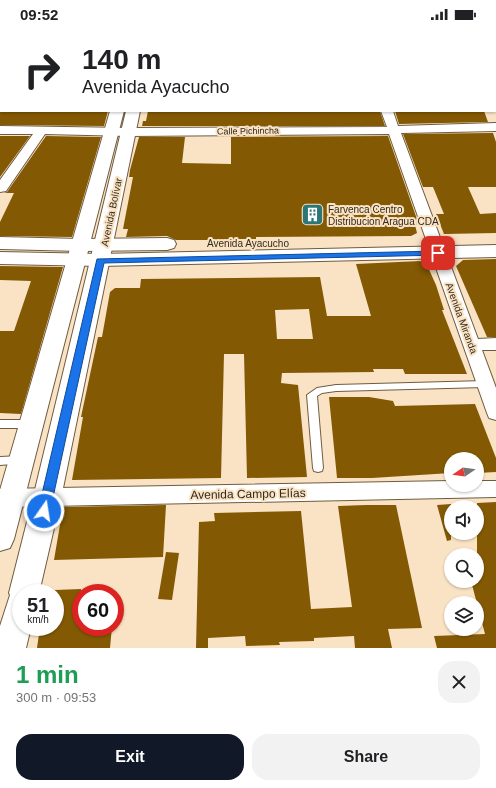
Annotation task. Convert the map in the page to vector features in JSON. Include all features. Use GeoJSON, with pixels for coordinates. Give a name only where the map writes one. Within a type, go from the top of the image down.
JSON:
{"type":"FeatureCollection","features":[{"type":"Feature","properties":{"kind":"main road","name":"Avenida Bolívar"},"geometry":{"type":"LineString","coordinates":[[26,584],[102,252],[123,121]]}},
{"type":"Feature","properties":{"kind":"main road","name":"Avenida Bolívar"},"geometry":{"type":"LineString","coordinates":[[0,539],[6,498],[22,460],[79,253],[123,121]]}},
{"type":"Feature","properties":{"kind":"main road","name":"Avenida Ayacucho"},"geometry":{"type":"LineString","coordinates":[[436,248],[496,240]]}},
{"type":"Feature","properties":{"kind":"main road","name":"Avenida Ayacucho"},"geometry":{"type":"LineString","coordinates":[[0,243],[79,253]]}},
{"type":"Feature","properties":{"kind":"main road","name":"Avenida Ayacucho"},"geometry":{"type":"LineString","coordinates":[[0,258],[102,252],[436,248],[496,251]]}},
{"type":"Feature","properties":{"kind":"main road"},"geometry":{"type":"LineString","coordinates":[[10,648],[13,636]]}},
{"type":"Feature","properties":{"kind":"street","name":"Avenida Miranda"},"geometry":{"type":"LineString","coordinates":[[387,112],[496,413]]}},
{"type":"Feature","properties":{"kind":"street","name":"Calle Pichincha"},"geometry":{"type":"LineString","coordinates":[[0,130],[42,130],[123,121],[394,130],[496,127]]}},
{"type":"Feature","properties":{"kind":"street"},"geometry":{"type":"LineString","coordinates":[[0,188],[42,130]]}},
{"type":"Feature","properties":{"kind":"street"},"geometry":{"type":"LineString","coordinates":[[472,345],[496,344]]}},
{"type":"Feature","properties":{"kind":"street","name":"Avenida Campo Elías"},"geometry":{"type":"LineString","coordinates":[[6,498],[496,489]]}},
{"type":"Feature","properties":{"kind":"lane"},"geometry":{"type":"LineString","coordinates":[[318,468],[312,395],[316,392],[336,388],[486,384]]}},
{"type":"Feature","properties":{"kind":"lane"},"geometry":{"type":"LineString","coordinates":[[0,424],[32,424]]}},
{"type":"Feature","properties":{"kind":"lane"},"geometry":{"type":"LineString","coordinates":[[0,461],[22,460]]}},
{"type":"Feature","properties":{"kind":"building"},"geometry":{"type":"Polygon","coordinates":[[[0,112],[108,112],[104,126],[0,125],[0,112]]]}},
{"type":"Feature","properties":{"kind":"building"},"geometry":{"type":"Polygon","coordinates":[[[148,112],[380,112],[385,126],[142,126],[143,121],[146,121],[148,112]]]}},
{"type":"Feature","properties":{"kind":"building"},"geometry":{"type":"Polygon","coordinates":[[[395,112],[484,112],[488,122],[399,124],[395,112]]]}},
{"type":"Feature","properties":{"kind":"building"},"geometry":{"type":"Polygon","coordinates":[[[493,133],[496,142],[496,187],[468,187],[480,214],[496,213],[496,233],[444,234],[436,214],[444,214],[433,187],[423,187],[403,134],[493,133]]]}},
{"type":"Feature","properties":{"kind":"building"},"geometry":{"type":"Polygon","coordinates":[[[0,136],[30,136],[0,177],[0,136]]]}},
{"type":"Feature","properties":{"kind":"building"},"geometry":{"type":"Polygon","coordinates":[[[46,136],[101,137],[72,237],[0,236],[0,222],[14,193],[4,193],[7,192],[46,136]]]}},
{"type":"Feature","properties":{"kind":"building"},"geometry":{"type":"Polygon","coordinates":[[[388,136],[419,225],[415,225],[417,233],[411,236],[256,237],[256,239],[234,240],[176,240],[167,236],[126,237],[128,229],[123,229],[133,177],[129,177],[130,170],[139,137],[185,137],[182,163],[231,164],[231,137],[388,136]]]}},
{"type":"Feature","properties":{"kind":"building"},"geometry":{"type":"Polygon","coordinates":[[[496,259],[496,337],[487,337],[456,266],[463,260],[496,259]]]}},
{"type":"Feature","properties":{"kind":"building"},"geometry":{"type":"Polygon","coordinates":[[[420,261],[427,265],[436,285],[444,310],[442,310],[467,374],[405,374],[403,369],[373,369],[374,372],[282,373],[281,383],[298,385],[307,477],[247,478],[244,354],[224,354],[221,478],[72,480],[83,417],[81,417],[98,337],[102,337],[110,292],[115,288],[140,288],[141,279],[320,277],[327,316],[371,316],[356,264],[420,261]],[[309,309],[275,310],[277,339],[313,339],[309,309]]]}},
{"type":"Feature","properties":{"kind":"building"},"geometry":{"type":"Polygon","coordinates":[[[0,266],[63,267],[21,414],[0,413],[0,331],[14,331],[31,281],[0,280],[0,266]]]}},
{"type":"Feature","properties":{"kind":"building"},"geometry":{"type":"Polygon","coordinates":[[[329,397],[369,397],[393,401],[395,406],[475,404],[496,458],[496,472],[484,473],[484,452],[444,452],[444,473],[372,478],[337,478],[329,397]]]}},
{"type":"Feature","properties":{"kind":"building"},"geometry":{"type":"Polygon","coordinates":[[[496,502],[496,648],[437,648],[434,636],[484,636],[485,634],[484,596],[475,596],[473,588],[484,588],[484,548],[477,548],[477,540],[484,540],[484,503],[496,502]]]}},
{"type":"Feature","properties":{"kind":"building"},"geometry":{"type":"Polygon","coordinates":[[[444,504],[444,530],[437,505],[444,504]]]}},
{"type":"Feature","properties":{"kind":"building"},"geometry":{"type":"Polygon","coordinates":[[[166,505],[163,557],[54,560],[63,507],[166,505]]]}},
{"type":"Feature","properties":{"kind":"building"},"geometry":{"type":"Polygon","coordinates":[[[396,505],[422,628],[388,629],[392,648],[355,648],[354,636],[314,638],[314,641],[279,642],[280,645],[246,646],[245,636],[208,638],[208,648],[196,648],[199,522],[215,521],[214,513],[301,511],[311,609],[352,607],[338,506],[396,505]]]}},
{"type":"Feature","properties":{"kind":"building"},"geometry":{"type":"Polygon","coordinates":[[[166,552],[179,553],[172,600],[158,599],[166,552]]]}},
{"type":"Feature","properties":{"kind":"building"},"geometry":{"type":"Polygon","coordinates":[[[72,589],[72,636],[111,636],[110,648],[37,648],[39,636],[64,636],[64,590],[72,589]]]}},
{"type":"Feature","properties":{"kind":"place","name":"Farvenca Centro Distribucion Aragua CDA"},"geometry":{"type":"Point","coordinates":[312,215]}},
{"type":"Feature","properties":{"kind":"route"},"geometry":{"type":"LineString","coordinates":[[44,511],[100,260],[438,253]]}}]}
